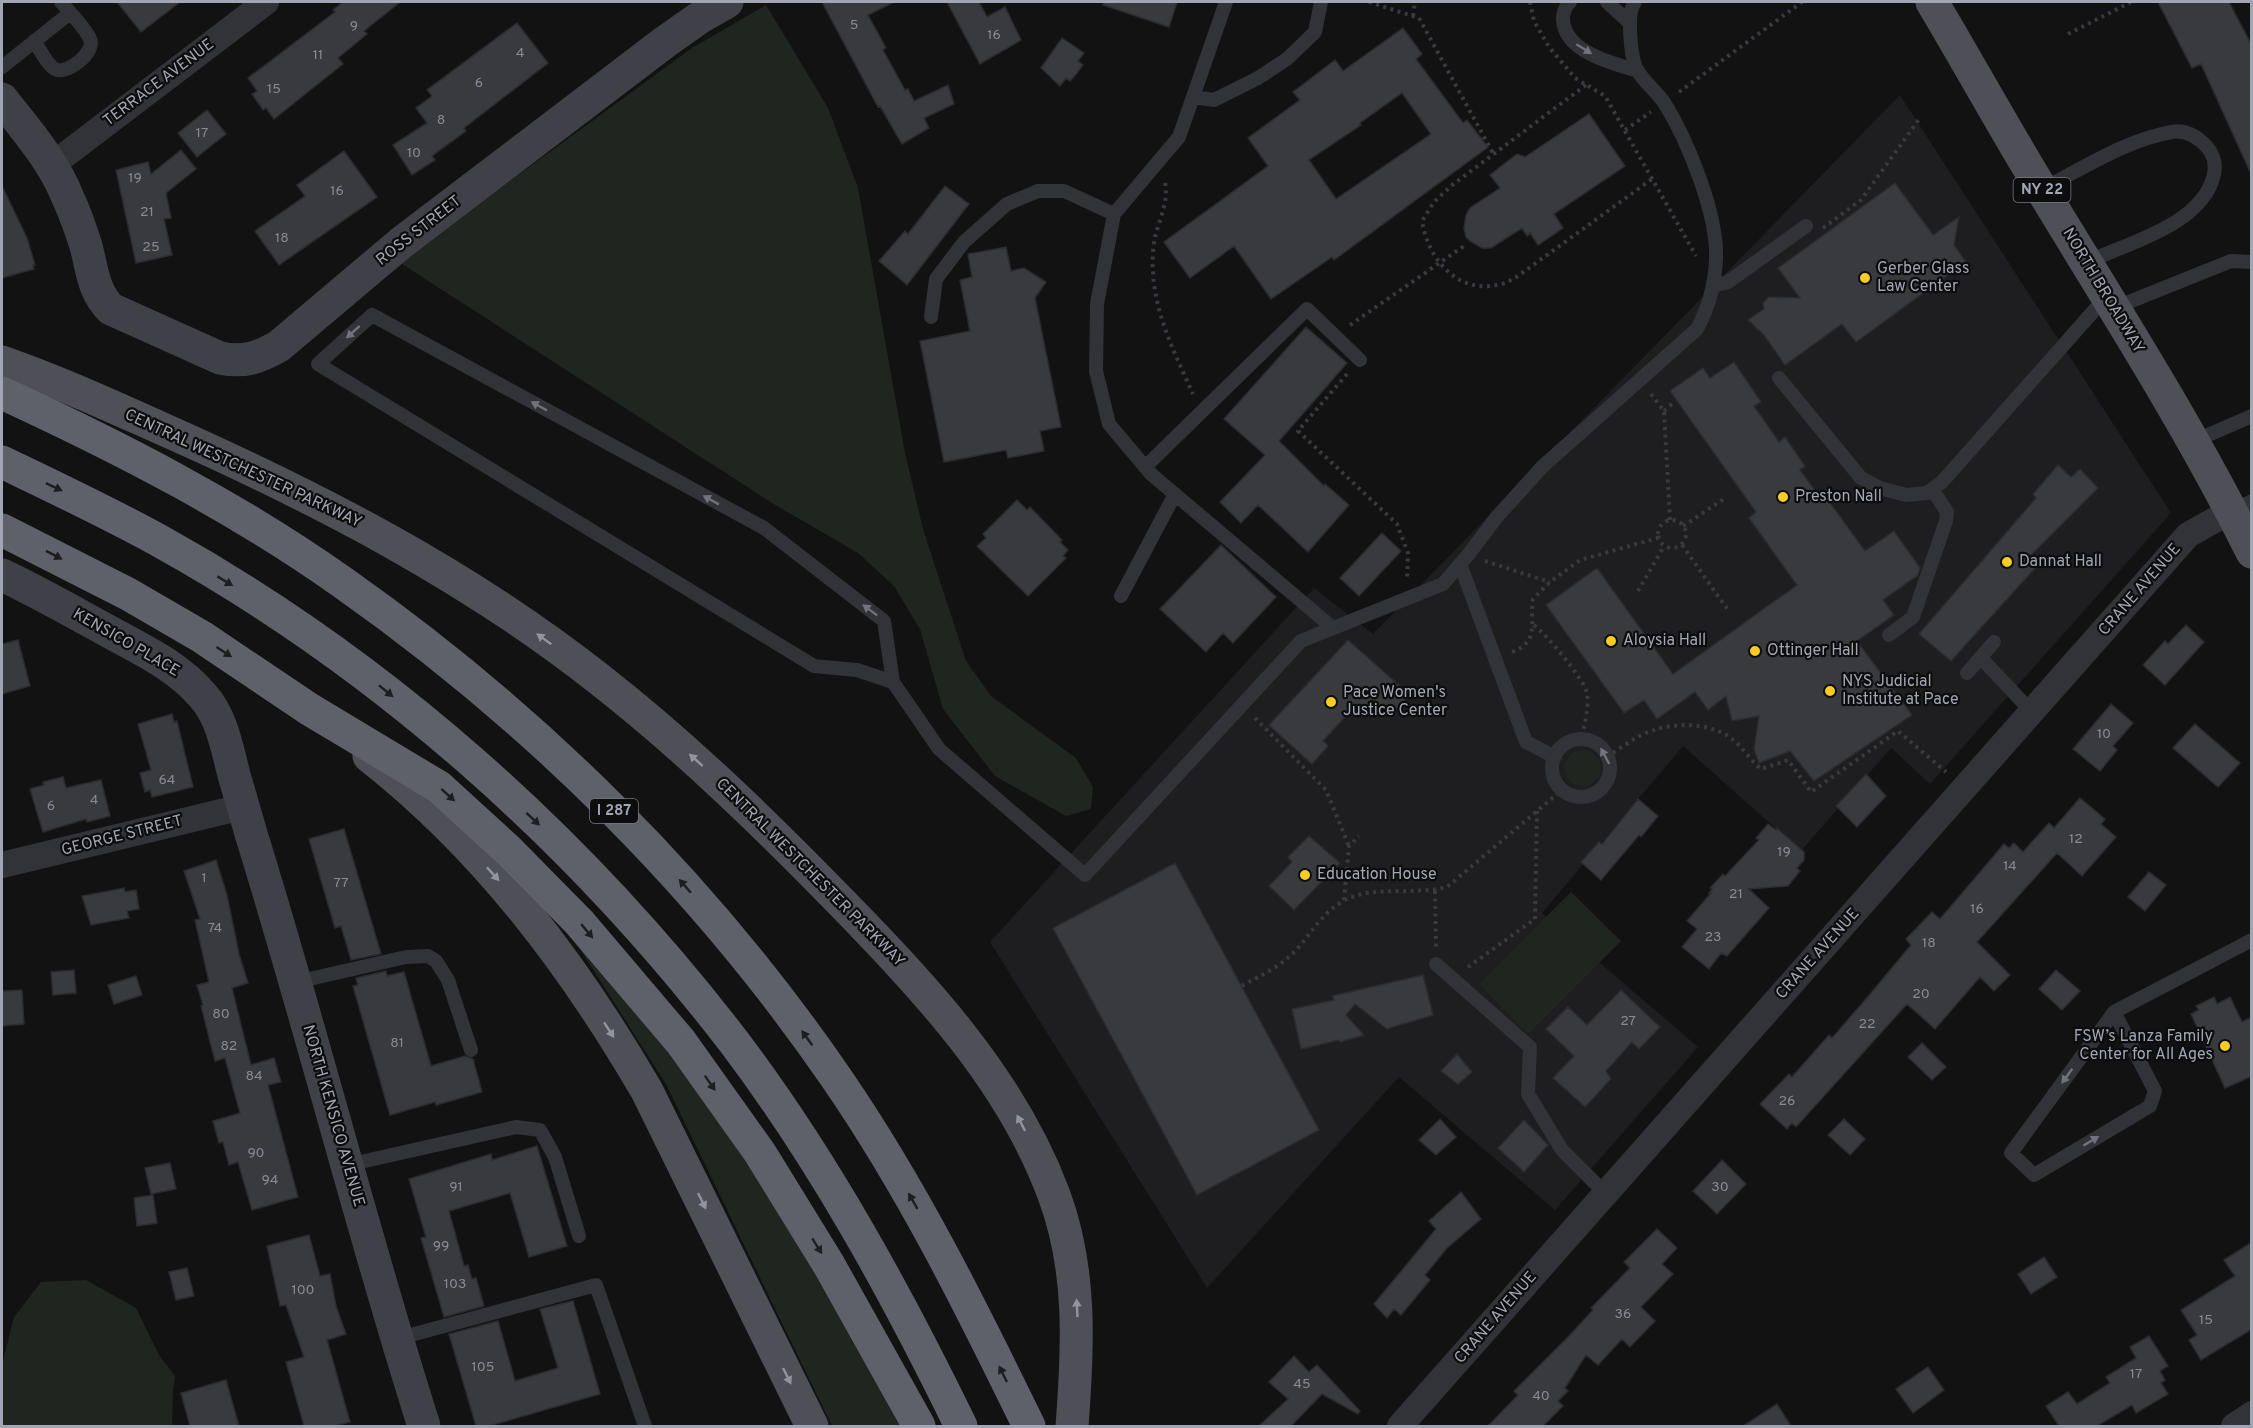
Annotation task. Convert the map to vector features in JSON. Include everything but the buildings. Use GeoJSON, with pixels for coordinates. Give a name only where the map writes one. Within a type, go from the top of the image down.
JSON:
{"type":"FeatureCollection","features":[{"type":"Feature","properties":{"kind":"highway","name":"I 287"},"geometry":{"type":"LineString","coordinates":[[2,393],[111,445],[189,487],[339,580],[411,632],[480,688],[547,746],[611,807],[672,870],[730,938],[785,1007],[837,1079],[885,1154],[930,1231],[1029,1426]]}},
{"type":"Feature","properties":{"kind":"highway"},"geometry":{"type":"LineString","coordinates":[[2,462],[159,541],[232,584],[304,632],[373,681],[440,736],[505,792],[567,851],[626,912],[682,977],[735,1044],[785,1115],[832,1187],[876,1261],[961,1426]]}},
{"type":"Feature","properties":{"kind":"highway"},"geometry":{"type":"LineString","coordinates":[[2,530],[128,594],[202,637],[309,709],[439,787],[509,851],[579,922],[681,1042],[760,1153],[829,1265],[919,1426]]}},
{"type":"Feature","properties":{"kind":"main road","name":"NORTH BROADWAY"},"geometry":{"type":"LineString","coordinates":[[1932,2],[2192,442],[2241,506],[2252,552]]}},
{"type":"Feature","properties":{"kind":"main road","name":"CENTRAL WESTCHESTER PARKWAY"},"geometry":{"type":"LineString","coordinates":[[2,362],[76,391],[262,474],[340,513],[417,556],[526,626],[597,677],[665,733],[760,819],[915,979],[967,1043],[1017,1115],[1055,1196],[1067,1239],[1075,1284],[1078,1331],[1072,1426]]}},
{"type":"Feature","properties":{"kind":"main road"},"geometry":{"type":"LineString","coordinates":[[309,709],[442,818],[530,915],[555,947],[647,1091],[812,1426]]}},
{"type":"Feature","properties":{"kind":"street","name":"TERRACE AVENUE"},"geometry":{"type":"LineString","coordinates":[[52,165],[266,2]]}},
{"type":"Feature","properties":{"kind":"street","name":"ROSS STREET"},"geometry":{"type":"LineString","coordinates":[[52,165],[68,197],[85,244],[98,291],[111,309],[220,357],[235,361],[263,354],[279,346],[401,243],[665,42],[693,10],[727,2]]}},
{"type":"Feature","properties":{"kind":"street"},"geometry":{"type":"LineString","coordinates":[[2,99],[52,165]]}},
{"type":"Feature","properties":{"kind":"street","name":"CRANE AVENUE"},"geometry":{"type":"LineString","coordinates":[[1400,1426],[2188,535],[2241,506]]}},
{"type":"Feature","properties":{"kind":"street","name":"KENSICO PLACE"},"geometry":{"type":"LineString","coordinates":[[2,575],[34,590],[146,652],[185,677],[205,697],[216,714],[223,731],[242,807]]}},
{"type":"Feature","properties":{"kind":"street","name":"GEORGE STREET"},"geometry":{"type":"LineString","coordinates":[[2,865],[242,807]]}},
{"type":"Feature","properties":{"kind":"street","name":"NORTH KENSICO AVENUE"},"geometry":{"type":"LineString","coordinates":[[242,807],[296,982],[396,1339],[424,1426]]}},
{"type":"Feature","properties":{"kind":"street"},"geometry":{"type":"LineString","coordinates":[[2234,1426],[2252,1414]]}},
{"type":"Feature","properties":{"kind":"lane"},"geometry":{"type":"LineString","coordinates":[[34,41],[52,67],[58,70],[64,70],[88,55],[91,46],[90,39],[61,2]]}},
{"type":"Feature","properties":{"kind":"lane"},"geometry":{"type":"LineString","coordinates":[[1226,2],[1179,137],[1114,214],[1097,304],[1096,371],[1109,424],[1145,466],[1333,628]]}},
{"type":"Feature","properties":{"kind":"lane"},"geometry":{"type":"LineString","coordinates":[[1193,98],[1214,100],[1258,78],[1287,59],[1315,32],[1321,2]]}},
{"type":"Feature","properties":{"kind":"lane"},"geometry":{"type":"LineString","coordinates":[[1570,2],[1563,15],[1564,27],[1570,38],[1581,48],[1596,56],[1638,71]]}},
{"type":"Feature","properties":{"kind":"lane"},"geometry":{"type":"LineString","coordinates":[[1607,2],[1630,24]]}},
{"type":"Feature","properties":{"kind":"lane"},"geometry":{"type":"LineString","coordinates":[[893,682],[856,670],[814,666],[318,364],[372,315],[764,528],[884,621],[893,682],[939,749],[1085,875],[1301,641],[1443,584],[1496,518],[1542,467],[1697,329],[1707,310],[1713,286],[1716,243],[1703,188],[1686,147],[1664,103],[1638,71],[1633,61],[1630,24],[1632,5],[1635,2]]}},
{"type":"Feature","properties":{"kind":"lane"},"geometry":{"type":"LineString","coordinates":[[2,67],[69,13]]}},
{"type":"Feature","properties":{"kind":"lane"},"geometry":{"type":"LineString","coordinates":[[2042,190],[2148,137],[2175,131],[2195,136],[2210,150],[2216,166],[2212,184],[2202,201],[2172,225],[2087,262]]}},
{"type":"Feature","properties":{"kind":"lane"},"geometry":{"type":"LineString","coordinates":[[931,317],[936,279],[964,242],[1007,204],[1038,191],[1064,191],[1114,214]]}},
{"type":"Feature","properties":{"kind":"lane"},"geometry":{"type":"LineString","coordinates":[[1713,286],[1728,282],[1806,225]]}},
{"type":"Feature","properties":{"kind":"lane"},"geometry":{"type":"LineString","coordinates":[[1779,378],[1861,478],[1880,488],[1906,495],[1927,493],[1942,482],[2073,332],[2110,302],[2231,261],[2252,262]]}},
{"type":"Feature","properties":{"kind":"lane"},"geometry":{"type":"LineString","coordinates":[[1145,466],[1307,309],[1359,360]]}},
{"type":"Feature","properties":{"kind":"lane"},"geometry":{"type":"LineString","coordinates":[[2192,442],[2252,416]]}},
{"type":"Feature","properties":{"kind":"lane"},"geometry":{"type":"LineString","coordinates":[[1889,635],[1913,617],[1946,521],[1947,512],[1932,489]]}},
{"type":"Feature","properties":{"kind":"lane"},"geometry":{"type":"LineString","coordinates":[[1121,596],[1175,494]]}},
{"type":"Feature","properties":{"kind":"lane"},"geometry":{"type":"LineString","coordinates":[[1464,560],[1494,657],[1526,742],[1555,757]]}},
{"type":"Feature","properties":{"kind":"lane"},"geometry":{"type":"LineString","coordinates":[[1967,673],[1994,642]]}},
{"type":"Feature","properties":{"kind":"lane"},"geometry":{"type":"LineString","coordinates":[[1981,658],[2032,712]]}},
{"type":"Feature","properties":{"kind":"lane"},"geometry":{"type":"LineString","coordinates":[[1580,740],[1595,743],[1607,757],[1610,766],[1609,776],[1600,790],[1591,795],[1581,797],[1570,795],[1562,790],[1552,773],[1552,763],[1558,750],[1566,744],[1580,740]]}},
{"type":"Feature","properties":{"kind":"lane"},"geometry":{"type":"LineString","coordinates":[[2114,1012],[2155,1091],[2150,1106],[2034,1175],[2011,1153],[2114,1012],[2252,940]]}},
{"type":"Feature","properties":{"kind":"lane"},"geometry":{"type":"LineString","coordinates":[[296,982],[406,957],[428,956],[435,961],[448,980],[471,1050]]}},
{"type":"Feature","properties":{"kind":"lane"},"geometry":{"type":"LineString","coordinates":[[1436,964],[1530,1047],[1528,1094],[1562,1150],[1605,1193]]}},
{"type":"Feature","properties":{"kind":"lane"},"geometry":{"type":"LineString","coordinates":[[347,1165],[516,1127],[540,1130],[555,1157],[579,1236]]}},
{"type":"Feature","properties":{"kind":"lane"},"geometry":{"type":"LineString","coordinates":[[396,1339],[596,1286],[645,1426]]}},
{"type":"Feature","properties":{"kind":"path"},"geometry":{"type":"LineString","coordinates":[[1369,2],[1419,18],[1494,155]]}},
{"type":"Feature","properties":{"kind":"path"},"geometry":{"type":"LineString","coordinates":[[1413,16],[1415,2]]}},
{"type":"Feature","properties":{"kind":"path"},"geometry":{"type":"LineString","coordinates":[[1530,2],[1534,21],[1549,47],[1575,78],[1605,96],[1713,286]]}},
{"type":"Feature","properties":{"kind":"path"},"geometry":{"type":"LineString","coordinates":[[1625,130],[1802,2]]}},
{"type":"Feature","properties":{"kind":"path"},"geometry":{"type":"LineString","coordinates":[[2068,34],[2131,2]]}},
{"type":"Feature","properties":{"kind":"path"},"geometry":{"type":"LineString","coordinates":[[1586,85],[1451,186],[1434,202],[1422,220],[1425,238],[1439,263],[1464,283],[1485,286],[1502,284],[1518,276],[1652,179]]}},
{"type":"Feature","properties":{"kind":"path"},"geometry":{"type":"LineString","coordinates":[[1806,225],[1815,219],[1821,228],[1861,200],[1920,118]]}},
{"type":"Feature","properties":{"kind":"path"},"geometry":{"type":"LineString","coordinates":[[1154,167],[1166,185],[1166,198],[1154,240],[1153,271],[1159,306],[1174,352],[1196,402],[1203,410]]}},
{"type":"Feature","properties":{"kind":"path"},"geometry":{"type":"LineString","coordinates":[[1335,335],[1464,246]]}},
{"type":"Feature","properties":{"kind":"path"},"geometry":{"type":"LineString","coordinates":[[1359,360],[1298,431],[1397,524],[1408,553],[1407,598]]}},
{"type":"Feature","properties":{"kind":"path"},"geometry":{"type":"LineString","coordinates":[[1641,379],[1664,411],[1670,520]]}},
{"type":"Feature","properties":{"kind":"path"},"geometry":{"type":"LineString","coordinates":[[1664,411],[1672,404]]}},
{"type":"Feature","properties":{"kind":"path"},"geometry":{"type":"LineString","coordinates":[[1683,526],[1724,499]]}},
{"type":"Feature","properties":{"kind":"path"},"geometry":{"type":"LineString","coordinates":[[1670,520],[1683,526],[1686,536],[1682,545],[1673,549],[1664,546],[1658,538],[1659,529],[1665,522],[1670,520]]}},
{"type":"Feature","properties":{"kind":"path"},"geometry":{"type":"LineString","coordinates":[[1494,657],[1522,648],[1530,638],[1533,625],[1533,599],[1550,582],[1580,560],[1658,538]]}},
{"type":"Feature","properties":{"kind":"path"},"geometry":{"type":"LineString","coordinates":[[1682,545],[1728,610]]}},
{"type":"Feature","properties":{"kind":"path"},"geometry":{"type":"LineString","coordinates":[[1638,591],[1664,546]]}},
{"type":"Feature","properties":{"kind":"path"},"geometry":{"type":"LineString","coordinates":[[1464,560],[1550,582]]}},
{"type":"Feature","properties":{"kind":"path"},"geometry":{"type":"LineString","coordinates":[[1533,625],[1558,649],[1585,687],[1587,702],[1580,740]]}},
{"type":"Feature","properties":{"kind":"path"},"geometry":{"type":"LineString","coordinates":[[1241,705],[1326,790],[1332,801],[1348,846],[1344,900]]}},
{"type":"Feature","properties":{"kind":"path"},"geometry":{"type":"LineString","coordinates":[[1607,757],[1652,730],[1698,726],[1713,729],[1730,737],[1761,769],[1788,760],[1811,792],[1898,731],[1946,771]]}},
{"type":"Feature","properties":{"kind":"path"},"geometry":{"type":"LineString","coordinates":[[1242,986],[1287,959],[1312,928],[1344,900],[1385,891],[1435,891],[1448,887],[1562,790]]}},
{"type":"Feature","properties":{"kind":"path"},"geometry":{"type":"LineString","coordinates":[[1452,978],[1535,919],[1537,810]]}},
{"type":"Feature","properties":{"kind":"path"},"geometry":{"type":"LineString","coordinates":[[1348,846],[1359,836]]}},
{"type":"Feature","properties":{"kind":"path"},"geometry":{"type":"LineString","coordinates":[[1435,891],[1436,964]]}},
{"type":"Feature","properties":{"kind":"shaded area"},"geometry":{"type":"Polygon","coordinates":[[[766,5],[828,108],[858,188],[905,453],[923,529],[966,661],[991,696],[1076,758],[1093,787],[1091,809],[1066,816],[995,776],[943,709],[920,629],[894,586],[858,553],[772,503],[399,262],[692,48],[766,5]]]}},
{"type":"Feature","properties":{"kind":"shaded area"},"geometry":{"type":"Polygon","coordinates":[[[1900,95],[2171,513],[1930,784],[1891,748],[1801,851],[1683,746],[1542,913],[1698,1047],[1555,1210],[1399,1077],[1207,1288],[990,942],[1314,588],[1373,634],[1900,95]]]}},
{"type":"Feature","properties":{"kind":"shaded area"},"geometry":{"type":"Polygon","coordinates":[[[1583,750],[1596,755],[1601,768],[1596,781],[1583,786],[1570,781],[1565,768],[1570,755],[1583,750]]]}},
{"type":"Feature","properties":{"kind":"shaded area"},"geometry":{"type":"Polygon","coordinates":[[[1571,892],[1621,941],[1528,1034],[1479,984],[1571,892]]]}},
{"type":"Feature","properties":{"kind":"shaded area"},"geometry":{"type":"Polygon","coordinates":[[[578,946],[644,1019],[704,1097],[785,1219],[902,1426],[832,1426],[666,1084],[578,946]]]}},
{"type":"Feature","properties":{"kind":"shaded area"},"geometry":{"type":"Polygon","coordinates":[[[86,1280],[136,1308],[159,1355],[175,1376],[172,1426],[2,1426],[2,1365],[14,1317],[41,1282],[86,1280]]]}},
{"type":"Feature","properties":{"kind":"place","name":"Gerber Glass Law Center"},"geometry":{"type":"Point","coordinates":[1865,278]}},
{"type":"Feature","properties":{"kind":"place","name":"Preston Nall"},"geometry":{"type":"Point","coordinates":[1783,497]}},
{"type":"Feature","properties":{"kind":"place","name":"Dannat Hall"},"geometry":{"type":"Point","coordinates":[2007,562]}},
{"type":"Feature","properties":{"kind":"place","name":"Aloysia Hall"},"geometry":{"type":"Point","coordinates":[1611,641]}},
{"type":"Feature","properties":{"kind":"place","name":"Ottinger Hall"},"geometry":{"type":"Point","coordinates":[1755,651]}},
{"type":"Feature","properties":{"kind":"place","name":"NYS Judicial Institute at Pace"},"geometry":{"type":"Point","coordinates":[1830,691]}},
{"type":"Feature","properties":{"kind":"place","name":"Pace Women's Justice Center"},"geometry":{"type":"Point","coordinates":[1331,702]}},
{"type":"Feature","properties":{"kind":"place","name":"Education House"},"geometry":{"type":"Point","coordinates":[1305,875]}},
{"type":"Feature","properties":{"kind":"place","name":"FSW’s Lanza Family Center for All Ages"},"geometry":{"type":"Point","coordinates":[2225,1046]}}]}
